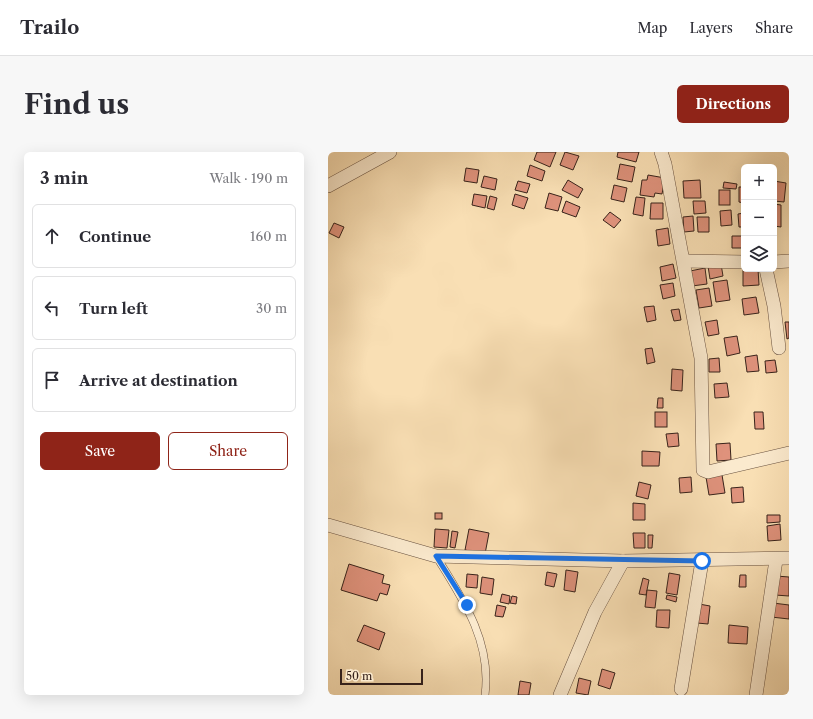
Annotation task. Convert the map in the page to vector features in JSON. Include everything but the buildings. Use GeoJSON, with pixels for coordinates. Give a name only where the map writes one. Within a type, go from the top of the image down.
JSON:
{"type":"FeatureCollection","features":[{"type":"Feature","properties":{"kind":"street"},"geometry":{"type":"LineString","coordinates":[[328,186],[390,152]]}},
{"type":"Feature","properties":{"kind":"street"},"geometry":{"type":"LineString","coordinates":[[661,152],[665,164],[684,261],[701,358],[703,470],[708,472],[789,453]]}},
{"type":"Feature","properties":{"kind":"street"},"geometry":{"type":"LineString","coordinates":[[684,261],[741,262]]}},
{"type":"Feature","properties":{"kind":"street"},"geometry":{"type":"LineString","coordinates":[[777,262],[789,261]]}},
{"type":"Feature","properties":{"kind":"street"},"geometry":{"type":"LineString","coordinates":[[767,272],[774,306],[779,348]]}},
{"type":"Feature","properties":{"kind":"street"},"geometry":{"type":"LineString","coordinates":[[328,525],[436,556],[623,561],[783,559],[756,695]]}},
{"type":"Feature","properties":{"kind":"street"},"geometry":{"type":"LineString","coordinates":[[560,695],[596,612],[623,561]]}},
{"type":"Feature","properties":{"kind":"street"},"geometry":{"type":"LineString","coordinates":[[681,689],[702,561]]}},
{"type":"Feature","properties":{"kind":"lane"},"geometry":{"type":"LineString","coordinates":[[436,556],[467,605],[484,647],[485,695]]}},
{"type":"Feature","properties":{"kind":"route"},"geometry":{"type":"LineString","coordinates":[[467,605],[436,556],[623,561],[702,561]]}}]}
